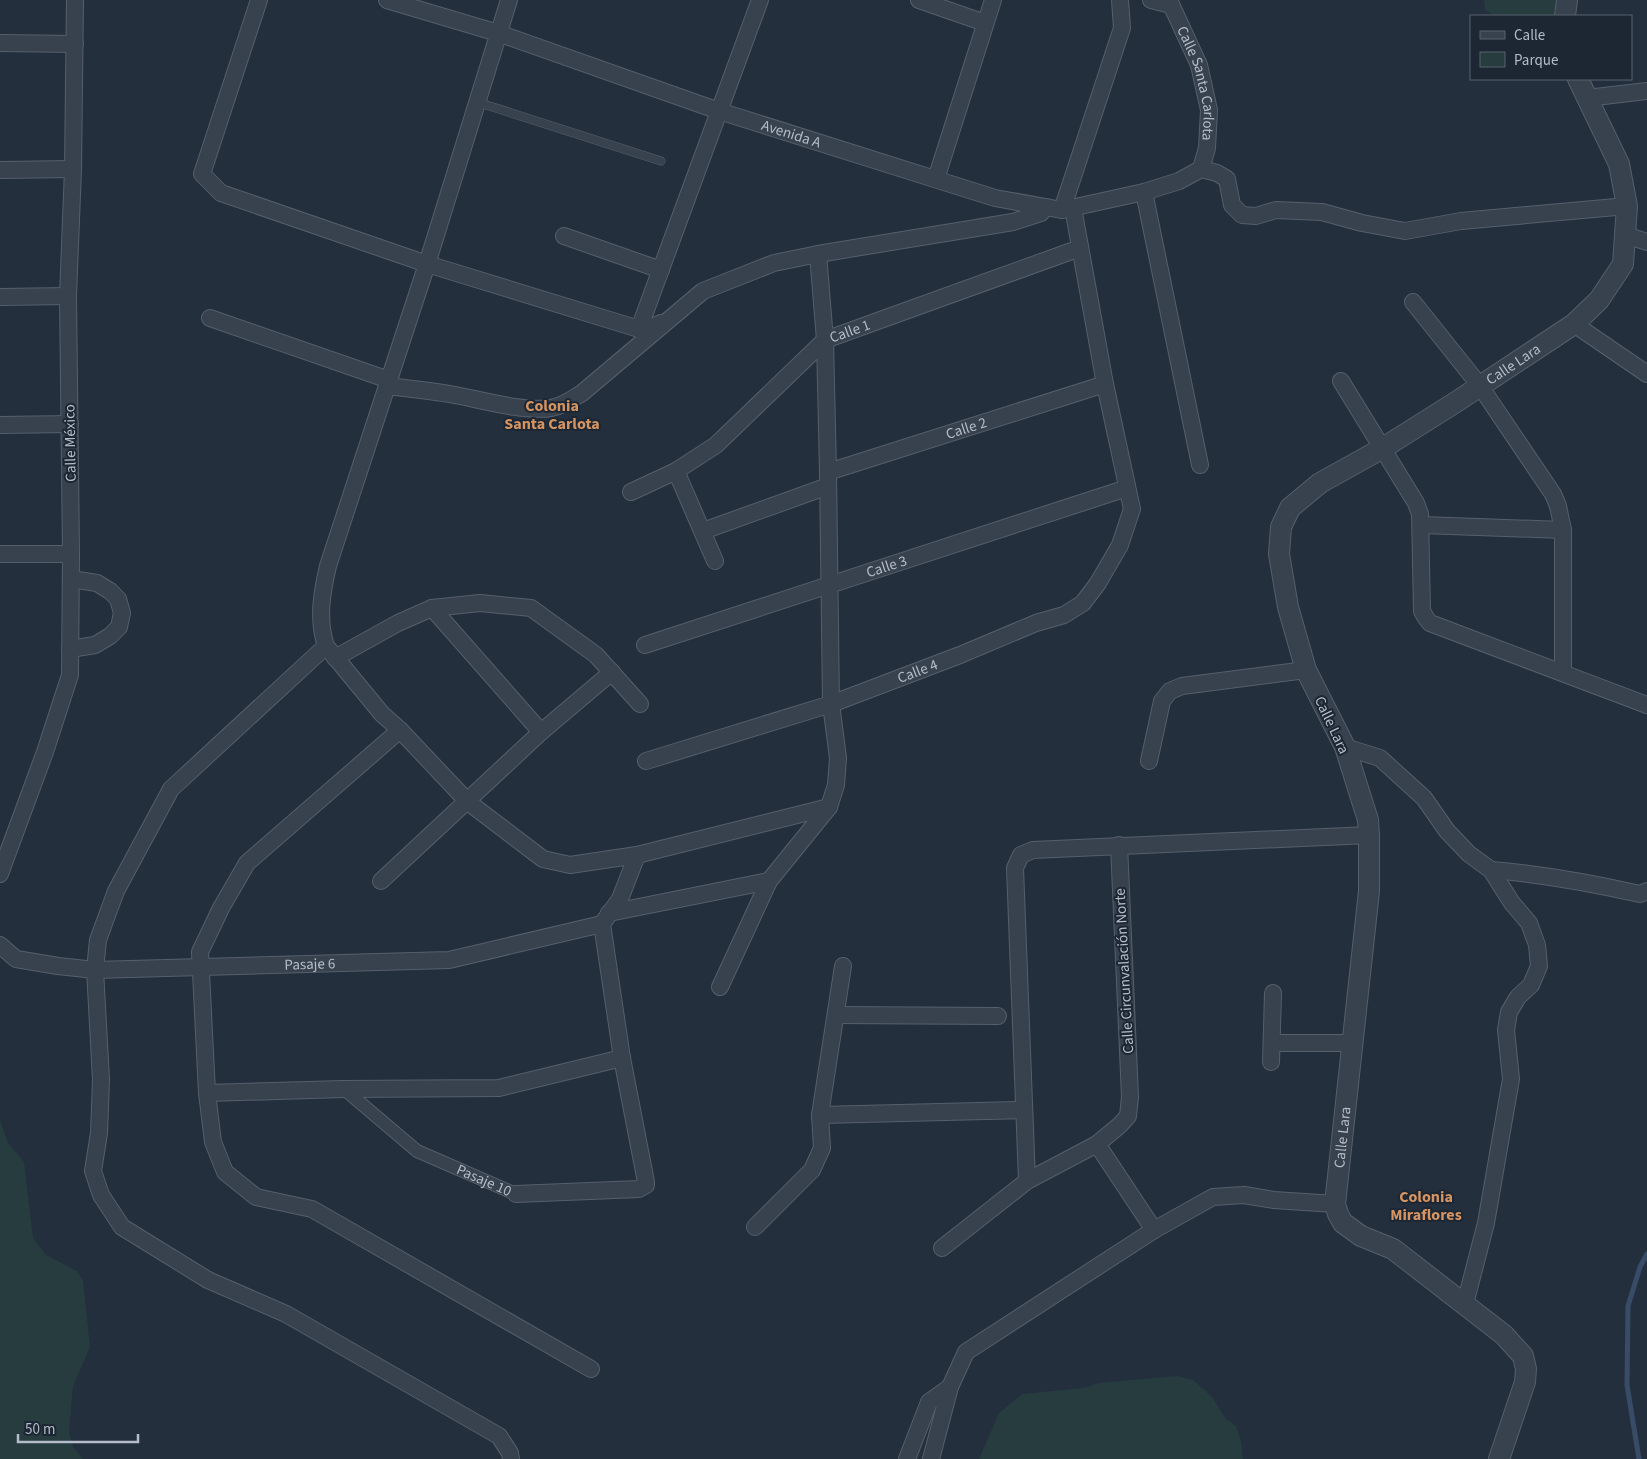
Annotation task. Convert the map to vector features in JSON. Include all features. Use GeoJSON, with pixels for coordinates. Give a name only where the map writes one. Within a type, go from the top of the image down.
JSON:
{"type":"FeatureCollection","features":[{"type":"Feature","properties":{"kind":"street","name":"Calle México"},"geometry":{"type":"LineString","coordinates":[[0,874],[45,752],[70,675],[71,554],[68,296],[73,169],[75,0]]}},
{"type":"Feature","properties":{"kind":"street"},"geometry":{"type":"LineString","coordinates":[[259,0],[202,174],[221,193],[427,264],[639,329],[654,326],[672,316]]}},
{"type":"Feature","properties":{"kind":"street","name":"Avenida A"},"geometry":{"type":"LineString","coordinates":[[387,0],[498,33],[719,111],[994,198],[1068,209],[1144,192],[1179,181],[1201,169]]}},
{"type":"Feature","properties":{"kind":"street"},"geometry":{"type":"LineString","coordinates":[[509,0],[427,264],[326,573],[321,595],[322,634],[330,652],[382,714],[400,730],[468,802],[543,859],[570,865],[637,855],[829,807]]}},
{"type":"Feature","properties":{"kind":"street"},"geometry":{"type":"LineString","coordinates":[[639,329],[760,0]]}},
{"type":"Feature","properties":{"kind":"street"},"geometry":{"type":"LineString","coordinates":[[919,0],[985,23]]}},
{"type":"Feature","properties":{"kind":"street"},"geometry":{"type":"LineString","coordinates":[[936,179],[993,0]]}},
{"type":"Feature","properties":{"kind":"street"},"geometry":{"type":"LineString","coordinates":[[1120,0],[1122,28],[1068,209],[1080,248],[1105,384],[1127,488]]}},
{"type":"Feature","properties":{"kind":"street"},"geometry":{"type":"LineString","coordinates":[[1151,0],[1170,2]]}},
{"type":"Feature","properties":{"kind":"street"},"geometry":{"type":"LineString","coordinates":[[1565,15],[1567,0]]}},
{"type":"Feature","properties":{"kind":"street","name":"Calle Santa Carlota"},"geometry":{"type":"LineString","coordinates":[[1170,2],[1199,64],[1209,110],[1207,148],[1201,169]]}},
{"type":"Feature","properties":{"kind":"street"},"geometry":{"type":"LineString","coordinates":[[0,43],[74,44]]}},
{"type":"Feature","properties":{"kind":"street","name":"Calle Lara"},"geometry":{"type":"LineString","coordinates":[[1335,1204],[1368,891],[1368,820],[1345,747],[1306,670],[1288,607],[1280,554],[1281,527],[1290,508],[1320,483],[1383,448],[1574,324],[1599,300],[1623,264],[1627,206],[1620,164],[1578,80]]}},
{"type":"Feature","properties":{"kind":"street"},"geometry":{"type":"LineString","coordinates":[[1587,98],[1647,91]]}},
{"type":"Feature","properties":{"kind":"street"},"geometry":{"type":"LineString","coordinates":[[0,170],[73,169]]}},
{"type":"Feature","properties":{"kind":"street"},"geometry":{"type":"LineString","coordinates":[[1201,169],[1217,173],[1227,179],[1232,205],[1242,215],[1256,216],[1276,210],[1322,212],[1362,223],[1404,231],[1461,221],[1627,206]]}},
{"type":"Feature","properties":{"kind":"street"},"geometry":{"type":"LineString","coordinates":[[1144,192],[1200,464]]}},
{"type":"Feature","properties":{"kind":"street"},"geometry":{"type":"LineString","coordinates":[[210,318],[388,383],[499,404],[539,409],[552,408],[565,404],[582,393],[704,291],[774,263],[1013,222],[1041,213],[1046,207]]}},
{"type":"Feature","properties":{"kind":"street"},"geometry":{"type":"LineString","coordinates":[[1625,235],[1647,242]]}},
{"type":"Feature","properties":{"kind":"street"},"geometry":{"type":"LineString","coordinates":[[564,236],[661,270]]}},
{"type":"Feature","properties":{"kind":"street","name":"Calle 1"},"geometry":{"type":"LineString","coordinates":[[630,492],[676,471],[716,445],[825,340],[1080,248]]}},
{"type":"Feature","properties":{"kind":"street"},"geometry":{"type":"LineString","coordinates":[[720,987],[769,881],[829,807],[836,785],[838,758],[831,704],[825,340],[818,254]]}},
{"type":"Feature","properties":{"kind":"street"},"geometry":{"type":"LineString","coordinates":[[0,297],[68,296]]}},
{"type":"Feature","properties":{"kind":"street"},"geometry":{"type":"LineString","coordinates":[[1413,302],[1480,386],[1553,494],[1558,506],[1563,530],[1563,673]]}},
{"type":"Feature","properties":{"kind":"street"},"geometry":{"type":"LineString","coordinates":[[1574,324],[1647,374]]}},
{"type":"Feature","properties":{"kind":"street"},"geometry":{"type":"LineString","coordinates":[[1341,381],[1416,503],[1422,525],[1422,611],[1430,623],[1647,705]]}},
{"type":"Feature","properties":{"kind":"street","name":"Calle 2"},"geometry":{"type":"LineString","coordinates":[[702,531],[828,479],[1105,384]]}},
{"type":"Feature","properties":{"kind":"street"},"geometry":{"type":"LineString","coordinates":[[0,425],[70,424]]}},
{"type":"Feature","properties":{"kind":"street"},"geometry":{"type":"LineString","coordinates":[[676,471],[715,561]]}},
{"type":"Feature","properties":{"kind":"street","name":"Calle 4"},"geometry":{"type":"LineString","coordinates":[[646,761],[831,704],[960,655],[1036,623],[1064,615],[1083,602],[1098,583],[1120,545],[1132,510],[1127,488]]}},
{"type":"Feature","properties":{"kind":"street","name":"Calle 3"},"geometry":{"type":"LineString","coordinates":[[645,645],[1127,488]]}},
{"type":"Feature","properties":{"kind":"street"},"geometry":{"type":"LineString","coordinates":[[1422,525],[1563,530]]}},
{"type":"Feature","properties":{"kind":"street"},"geometry":{"type":"LineString","coordinates":[[0,554],[71,554]]}},
{"type":"Feature","properties":{"kind":"street"},"geometry":{"type":"LineString","coordinates":[[70,649],[95,645],[110,636],[119,628],[122,613],[118,599],[97,582],[71,579]]}},
{"type":"Feature","properties":{"kind":"street"},"geometry":{"type":"LineString","coordinates":[[511,1459],[510,1453],[499,1436],[286,1314],[208,1280],[122,1227],[100,1195],[93,1171],[99,1134],[101,1079],[95,970],[98,940],[116,892],[171,789],[330,652],[432,608],[480,603],[531,608],[596,654],[640,704]]}},
{"type":"Feature","properties":{"kind":"street"},"geometry":{"type":"LineString","coordinates":[[432,608],[541,732]]}},
{"type":"Feature","properties":{"kind":"street"},"geometry":{"type":"LineString","coordinates":[[1149,761],[1162,701],[1170,691],[1182,686],[1306,670]]}},
{"type":"Feature","properties":{"kind":"street"},"geometry":{"type":"LineString","coordinates":[[381,881],[541,732],[612,672]]}},
{"type":"Feature","properties":{"kind":"street"},"geometry":{"type":"LineString","coordinates":[[400,730],[247,863],[221,908],[200,952],[206,1094],[213,1142],[225,1172],[256,1197],[312,1209],[591,1369]]}},
{"type":"Feature","properties":{"kind":"street"},"geometry":{"type":"LineString","coordinates":[[1345,747],[1380,758],[1424,798],[1447,831],[1469,854],[1491,870],[1512,903],[1529,923],[1537,945],[1539,966],[1532,985],[1518,997],[1509,1012],[1506,1030],[1510,1079],[1486,1223],[1466,1304]]}},
{"type":"Feature","properties":{"kind":"street"},"geometry":{"type":"LineString","coordinates":[[1027,1181],[1015,868],[1021,855],[1033,850],[1119,845],[1369,835]]}},
{"type":"Feature","properties":{"kind":"street","name":"Calle Circunvalación Norte"},"geometry":{"type":"LineString","coordinates":[[942,1248],[1027,1181],[1097,1144],[1128,1116],[1130,1097],[1119,845]]}},
{"type":"Feature","properties":{"kind":"street"},"geometry":{"type":"LineString","coordinates":[[206,1094],[344,1089],[498,1088],[622,1058],[606,919],[620,899],[637,855]]}},
{"type":"Feature","properties":{"kind":"street"},"geometry":{"type":"LineString","coordinates":[[1491,870],[1522,872],[1640,894],[1647,890]]}},
{"type":"Feature","properties":{"kind":"street","name":"Pasaje 6"},"geometry":{"type":"LineString","coordinates":[[0,945],[16,959],[95,970],[448,960],[606,919],[769,881]]}},
{"type":"Feature","properties":{"kind":"street"},"geometry":{"type":"LineString","coordinates":[[755,1227],[812,1170],[822,1148],[820,1115],[843,966]]}},
{"type":"Feature","properties":{"kind":"street"},"geometry":{"type":"LineString","coordinates":[[1271,1062],[1273,993]]}},
{"type":"Feature","properties":{"kind":"street"},"geometry":{"type":"LineString","coordinates":[[836,1015],[998,1016]]}},
{"type":"Feature","properties":{"kind":"street"},"geometry":{"type":"LineString","coordinates":[[1272,1043],[1352,1043]]}},
{"type":"Feature","properties":{"kind":"street","name":"Pasaje 10"},"geometry":{"type":"LineString","coordinates":[[344,1089],[417,1151],[516,1194],[639,1189],[644,1187],[646,1182],[622,1058]]}},
{"type":"Feature","properties":{"kind":"street"},"geometry":{"type":"LineString","coordinates":[[820,1115],[1023,1110]]}},
{"type":"Feature","properties":{"kind":"street"},"geometry":{"type":"LineString","coordinates":[[1097,1144],[1154,1230]]}},
{"type":"Feature","properties":{"kind":"street"},"geometry":{"type":"LineString","coordinates":[[931,1459],[950,1387],[966,1352],[1154,1230],[1212,1197],[1244,1195],[1274,1200],[1335,1204],[1343,1222],[1361,1236],[1393,1249],[1504,1335],[1523,1356],[1526,1369],[1524,1382],[1500,1459]]}},
{"type":"Feature","properties":{"kind":"street"},"geometry":{"type":"LineString","coordinates":[[907,1459],[929,1402],[950,1387]]}},
{"type":"Feature","properties":{"kind":"lane"},"geometry":{"type":"LineString","coordinates":[[477,102],[661,160]]}},
{"type":"Feature","properties":{"kind":"green space"},"geometry":{"type":"Polygon","coordinates":[[[1484,0],[1562,0],[1560,15],[1493,15],[1485,10],[1484,0]]]}},
{"type":"Feature","properties":{"kind":"green space"},"geometry":{"type":"Polygon","coordinates":[[[0,1120],[8,1143],[24,1162],[33,1238],[46,1255],[77,1271],[83,1281],[90,1347],[73,1386],[69,1432],[73,1447],[83,1459],[0,1459],[0,1120]]]}},
{"type":"Feature","properties":{"kind":"green space"},"geometry":{"type":"Polygon","coordinates":[[[1177,1376],[1193,1380],[1212,1397],[1226,1419],[1236,1426],[1241,1441],[1243,1459],[979,1459],[999,1413],[1022,1394],[1083,1388],[1099,1383],[1177,1376]]]}},
{"type":"Feature","properties":{"kind":"waterway"},"geometry":{"type":"LineString","coordinates":[[1639,1459],[1627,1385],[1628,1306],[1640,1267],[1647,1254]]}},
{"type":"Feature","properties":{"kind":"district","name":"Colonia Santa Carlota"},"geometry":{"type":"Point","coordinates":[552,414]}},
{"type":"Feature","properties":{"kind":"district","name":"Colonia Miraflores"},"geometry":{"type":"Point","coordinates":[1426,1205]}}]}
